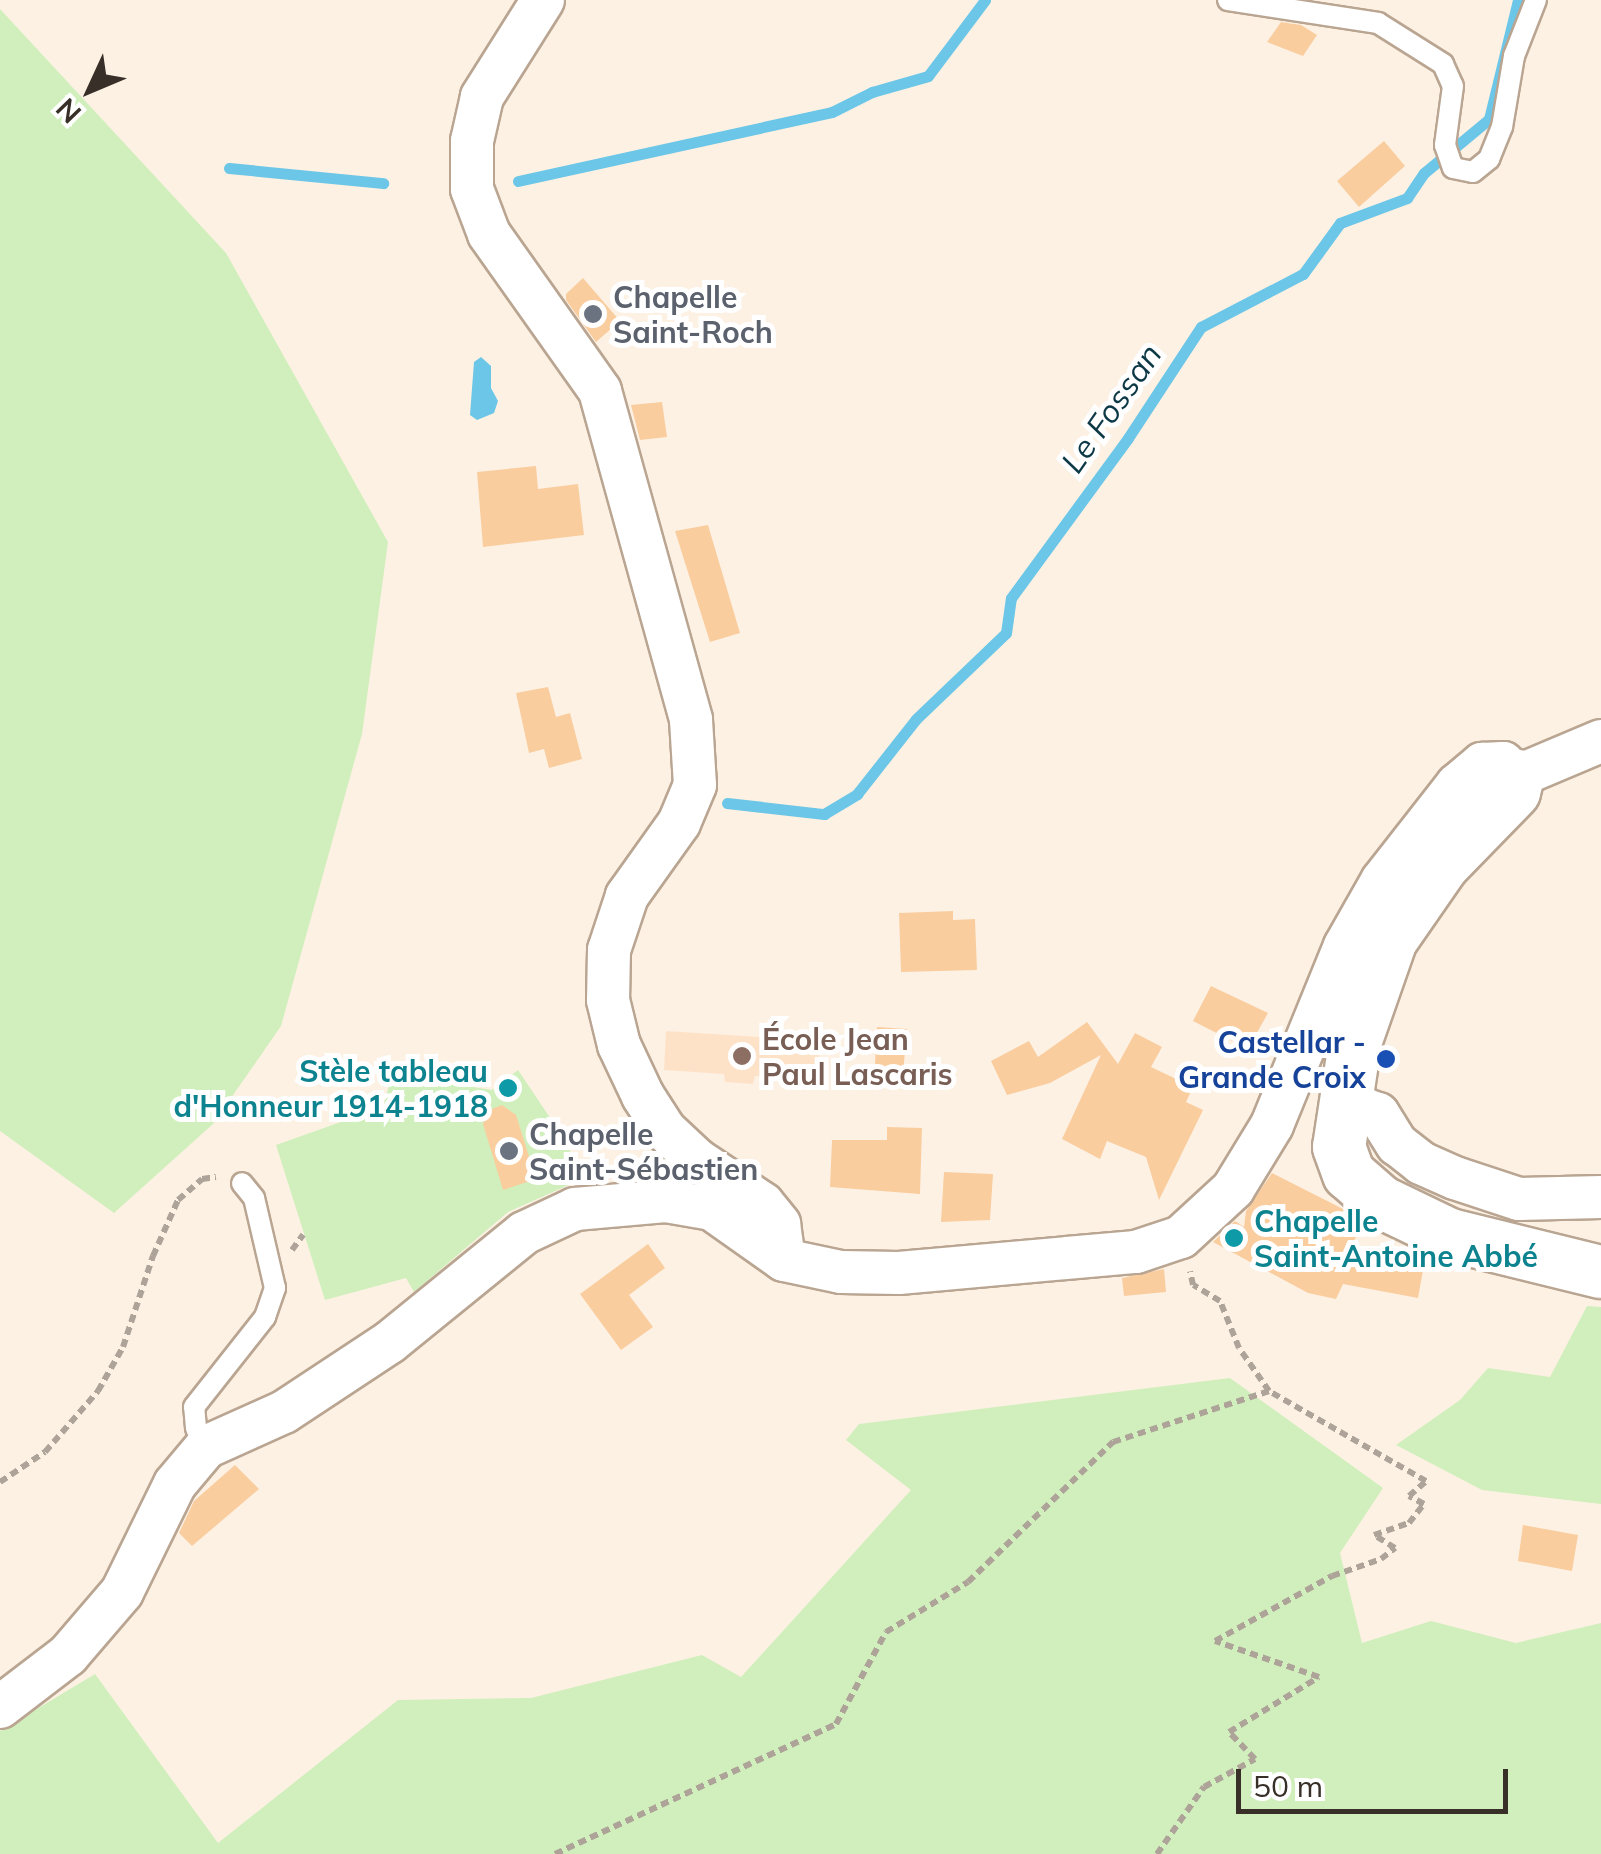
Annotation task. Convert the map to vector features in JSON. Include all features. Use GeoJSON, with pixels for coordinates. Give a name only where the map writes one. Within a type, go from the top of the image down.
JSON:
{"type":"FeatureCollection","features":[{"type":"Feature","properties":{"kind":"street"},"geometry":{"type":"LineString","coordinates":[[543,0],[482,97],[472,141],[472,189],[489,234],[600,392],[691,720],[694,785],[679,823],[627,896],[609,950],[608,1000],[620,1046],[643,1096],[666,1130],[697,1160],[763,1204],[779,1224],[784,1260]]}},
{"type":"Feature","properties":{"kind":"street"},"geometry":{"type":"LineString","coordinates":[[1518,776],[1601,741]]}},
{"type":"Feature","properties":{"kind":"street"},"geometry":{"type":"LineString","coordinates":[[0,1708],[68,1655],[122,1592],[175,1484],[206,1447],[284,1412],[390,1342],[524,1234],[575,1209],[666,1201],[712,1209],[784,1260],[841,1272],[899,1274],[1136,1252],[1181,1237],[1233,1190],[1272,1125],[1319,1002],[1382,881],[1457,785],[1482,764],[1503,764],[1518,776]]}},
{"type":"Feature","properties":{"kind":"street"},"geometry":{"type":"LineString","coordinates":[[1518,776],[1514,792],[1443,865],[1391,940],[1355,1043],[1339,1147],[1349,1174],[1382,1202],[1450,1235],[1601,1272]]}},
{"type":"Feature","properties":{"kind":"street"},"geometry":{"type":"LineString","coordinates":[[1346,1103],[1378,1114],[1397,1144],[1421,1163],[1455,1178],[1519,1199],[1601,1197]]}},
{"type":"Feature","properties":{"kind":"lane"},"geometry":{"type":"LineString","coordinates":[[1228,0],[1378,23],[1443,64],[1454,86],[1445,145],[1453,168],[1472,172],[1488,159],[1502,128],[1514,56],[1536,0]]}},
{"type":"Feature","properties":{"kind":"lane"},"geometry":{"type":"LineString","coordinates":[[206,1447],[196,1428],[194,1407],[265,1318],[275,1288],[254,1198],[242,1183]]}},
{"type":"Feature","properties":{"kind":"path"},"geometry":{"type":"LineString","coordinates":[[0,1482],[45,1452],[98,1392],[123,1347],[153,1256],[178,1200],[202,1179],[225,1175],[242,1183]]}},
{"type":"Feature","properties":{"kind":"path"},"geometry":{"type":"LineString","coordinates":[[1157,1854],[1204,1787],[1255,1759],[1229,1732],[1319,1677],[1214,1641],[1332,1576],[1381,1559],[1395,1548],[1374,1535],[1409,1523],[1424,1504],[1409,1496],[1426,1481],[1269,1390],[1239,1348],[1220,1301],[1193,1285],[1181,1237]]}},
{"type":"Feature","properties":{"kind":"path"},"geometry":{"type":"LineString","coordinates":[[555,1854],[836,1724],[886,1632],[968,1582],[1113,1442],[1269,1390]]}},
{"type":"Feature","properties":{"kind":"shaded area","name":"École Jean Paul Lascaris"},"geometry":{"type":"Polygon","coordinates":[[[666,1031],[821,1041],[817,1079],[755,1076],[753,1084],[725,1082],[724,1074],[664,1070],[666,1031]]]}},
{"type":"Feature","properties":{"kind":"green space"},"geometry":{"type":"Polygon","coordinates":[[[0,9],[226,253],[388,542],[362,734],[281,1026],[213,1124],[114,1213],[0,1131],[0,9]]]}},
{"type":"Feature","properties":{"kind":"green space"},"geometry":{"type":"Polygon","coordinates":[[[518,1070],[567,1143],[580,1180],[508,1212],[414,1292],[406,1278],[325,1300],[276,1145],[383,1107],[392,1074],[492,1090],[518,1070]]]}},
{"type":"Feature","properties":{"kind":"green space"},"geometry":{"type":"Polygon","coordinates":[[[1587,1306],[1601,1307],[1601,1504],[1482,1490],[1396,1445],[1460,1400],[1488,1368],[1550,1377],[1587,1306]]]}},
{"type":"Feature","properties":{"kind":"green space"},"geometry":{"type":"Polygon","coordinates":[[[1230,1378],[1383,1488],[1340,1553],[1362,1643],[1431,1621],[1516,1643],[1601,1623],[1601,1854],[0,1854],[0,1731],[95,1674],[218,1843],[398,1700],[531,1698],[702,1655],[741,1677],[911,1490],[846,1440],[859,1424],[1230,1378]]]}},
{"type":"Feature","properties":{"kind":"water"},"geometry":{"type":"Polygon","coordinates":[[[481,357],[491,366],[491,388],[498,401],[494,413],[477,420],[470,415],[474,362],[481,357]]]}},
{"type":"Feature","properties":{"kind":"building"},"geometry":{"type":"Polygon","coordinates":[[[1281,22],[1301,25],[1317,35],[1303,56],[1267,42],[1281,22]]]}},
{"type":"Feature","properties":{"kind":"building"},"geometry":{"type":"Polygon","coordinates":[[[1384,141],[1405,166],[1359,207],[1337,181],[1384,141]]]}},
{"type":"Feature","properties":{"kind":"building","name":"Chapelle Saint-Roch"},"geometry":{"type":"Polygon","coordinates":[[[583,278],[620,321],[596,342],[566,300],[566,294],[583,278]]]}},
{"type":"Feature","properties":{"kind":"building"},"geometry":{"type":"Polygon","coordinates":[[[662,402],[667,437],[640,440],[631,405],[662,402]]]}},
{"type":"Feature","properties":{"kind":"building"},"geometry":{"type":"Polygon","coordinates":[[[536,466],[538,489],[578,484],[584,535],[483,547],[477,472],[536,466]]]}},
{"type":"Feature","properties":{"kind":"building"},"geometry":{"type":"Polygon","coordinates":[[[708,525],[740,633],[710,642],[675,531],[708,525]]]}},
{"type":"Feature","properties":{"kind":"building"},"geometry":{"type":"Polygon","coordinates":[[[548,687],[556,717],[570,713],[582,759],[549,768],[544,749],[529,753],[516,693],[548,687]]]}},
{"type":"Feature","properties":{"kind":"building"},"geometry":{"type":"Polygon","coordinates":[[[953,911],[953,920],[975,919],[977,970],[901,972],[899,913],[953,911]]]}},
{"type":"Feature","properties":{"kind":"building"},"geometry":{"type":"Polygon","coordinates":[[[1211,986],[1268,1013],[1248,1049],[1193,1021],[1211,986]]]}},
{"type":"Feature","properties":{"kind":"building"},"geometry":{"type":"Polygon","coordinates":[[[1087,1022],[1118,1064],[1135,1033],[1162,1047],[1151,1067],[1193,1087],[1186,1102],[1203,1110],[1159,1200],[1146,1157],[1107,1141],[1100,1159],[1062,1139],[1101,1055],[1050,1083],[1007,1095],[991,1061],[1029,1041],[1038,1057],[1087,1022]]]}},
{"type":"Feature","properties":{"kind":"building"},"geometry":{"type":"Polygon","coordinates":[[[877,1027],[907,1029],[902,1085],[874,1083],[877,1027]]]}},
{"type":"Feature","properties":{"kind":"building","name":"Chapelle Saint-Sébastien"},"geometry":{"type":"Polygon","coordinates":[[[502,1105],[516,1115],[536,1179],[503,1190],[483,1124],[487,1111],[502,1105]]]}},
{"type":"Feature","properties":{"kind":"building"},"geometry":{"type":"Polygon","coordinates":[[[887,1127],[922,1128],[920,1194],[830,1187],[832,1140],[887,1140],[887,1127]]]}},
{"type":"Feature","properties":{"kind":"building"},"geometry":{"type":"Polygon","coordinates":[[[944,1172],[993,1174],[990,1220],[941,1222],[944,1172]]]}},
{"type":"Feature","properties":{"kind":"building"},"geometry":{"type":"Polygon","coordinates":[[[1272,1173],[1343,1209],[1362,1225],[1351,1247],[1425,1259],[1418,1298],[1343,1284],[1336,1299],[1308,1293],[1213,1242],[1235,1221],[1244,1227],[1246,1211],[1272,1173]]]}},
{"type":"Feature","properties":{"kind":"building"},"geometry":{"type":"Polygon","coordinates":[[[648,1244],[665,1268],[629,1295],[653,1327],[621,1350],[580,1294],[648,1244]]]}},
{"type":"Feature","properties":{"kind":"building"},"geometry":{"type":"Polygon","coordinates":[[[1164,1269],[1166,1292],[1124,1296],[1122,1278],[1164,1269]]]}},
{"type":"Feature","properties":{"kind":"building"},"geometry":{"type":"Polygon","coordinates":[[[235,1465],[259,1489],[192,1546],[179,1533],[194,1501],[235,1465]]]}},
{"type":"Feature","properties":{"kind":"building"},"geometry":{"type":"Polygon","coordinates":[[[1523,1525],[1578,1535],[1572,1571],[1518,1561],[1523,1525]]]}},
{"type":"Feature","properties":{"kind":"waterway"},"geometry":{"type":"LineString","coordinates":[[518,181],[832,112],[872,92],[928,76],[985,0]]}},
{"type":"Feature","properties":{"kind":"waterway","name":"Le Fossan"},"geometry":{"type":"LineString","coordinates":[[727,803],[824,814],[857,794],[916,719],[1006,633],[1011,598],[1128,438],[1201,327],[1303,274],[1340,223],[1407,198],[1424,173],[1489,119],[1518,0]]}},
{"type":"Feature","properties":{"kind":"waterway"},"geometry":{"type":"LineString","coordinates":[[229,168],[383,183]]}},
{"type":"Feature","properties":{"kind":"place","name":"Chapelle Saint-Roch"},"geometry":{"type":"Point","coordinates":[593,314]}},
{"type":"Feature","properties":{"kind":"place","name":"École Jean Paul Lascaris"},"geometry":{"type":"Point","coordinates":[742,1056]}},
{"type":"Feature","properties":{"kind":"place","name":"Castellar - Grande Croix"},"geometry":{"type":"Point","coordinates":[1386,1059]}},
{"type":"Feature","properties":{"kind":"place","name":"Stèle tableau d'Honneur 1914-1918"},"geometry":{"type":"Point","coordinates":[508,1088]}},
{"type":"Feature","properties":{"kind":"place","name":"Chapelle Saint-Sébastien"},"geometry":{"type":"Point","coordinates":[509,1151]}},
{"type":"Feature","properties":{"kind":"place","name":"Chapelle Saint-Antoine Abbé"},"geometry":{"type":"Point","coordinates":[1234,1238]}}]}
